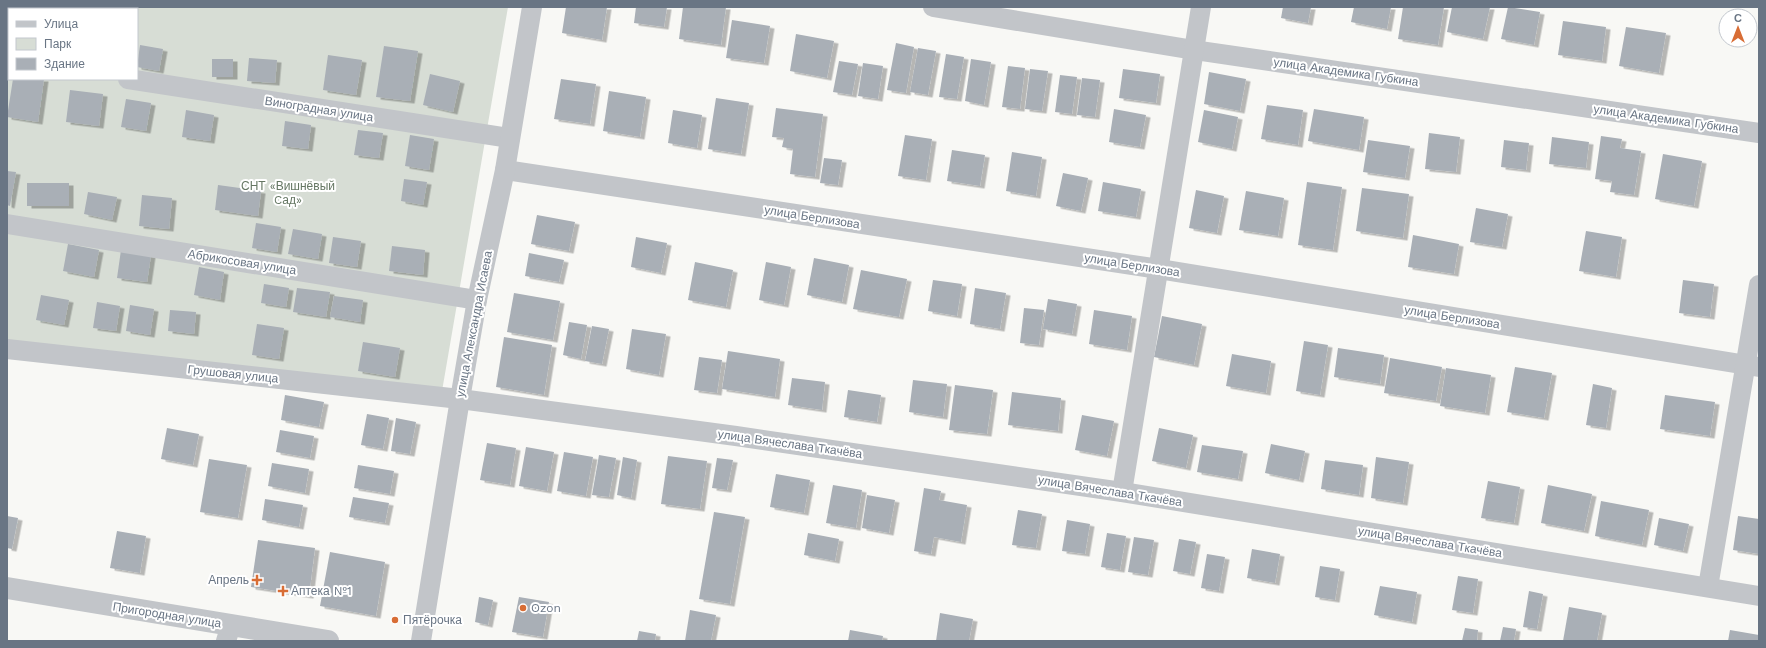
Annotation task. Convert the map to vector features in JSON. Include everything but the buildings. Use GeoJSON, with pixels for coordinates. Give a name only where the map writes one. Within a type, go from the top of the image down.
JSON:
{"type":"FeatureCollection","features":[{"type":"Feature","properties":{"kind":"street","name":"улица Александра Исаева"},"geometry":{"type":"LineString","coordinates":[[420,641],[477,300],[505,170],[532,7]]}},
{"type":"Feature","properties":{"kind":"street","name":"улица Академика Губкина"},"geometry":{"type":"LineString","coordinates":[[933,7],[1194,50],[1759,132]]}},
{"type":"Feature","properties":{"kind":"street"},"geometry":{"type":"LineString","coordinates":[[1122,492],[1201,7]]}},
{"type":"Feature","properties":{"kind":"street","name":"Виноградная улица"},"geometry":{"type":"LineString","coordinates":[[134,80],[510,138]]}},
{"type":"Feature","properties":{"kind":"street","name":"улица Берлизова"},"geometry":{"type":"LineString","coordinates":[[505,170],[1159,269],[1753,366]]}},
{"type":"Feature","properties":{"kind":"street","name":"Абрикосовая улица"},"geometry":{"type":"LineString","coordinates":[[7,224],[477,300]]}},
{"type":"Feature","properties":{"kind":"street"},"geometry":{"type":"LineString","coordinates":[[1708,587],[1753,366],[1759,285]]}},
{"type":"Feature","properties":{"kind":"street","name":"Грушовая улица"},"geometry":{"type":"LineString","coordinates":[[7,349],[460,399]]}},
{"type":"Feature","properties":{"kind":"street","name":"улица Вячеслава Ткачёва"},"geometry":{"type":"LineString","coordinates":[[460,399],[736,436],[1122,492],[1759,596]]}},
{"type":"Feature","properties":{"kind":"street","name":"Пригородная улица"},"geometry":{"type":"LineString","coordinates":[[7,588],[228,633],[328,641]]}},
{"type":"Feature","properties":{"kind":"green space","name":"СНТ «Вишнёвый Cад»"},"geometry":{"type":"Polygon","coordinates":[[[7,7],[508,7],[441,397],[7,349],[7,7]]]}},
{"type":"Feature","properties":{"kind":"place","name":"Апрель"},"geometry":{"type":"Point","coordinates":[257,580]}},
{"type":"Feature","properties":{"kind":"place","name":"Аптека №1"},"geometry":{"type":"Point","coordinates":[283,591]}},
{"type":"Feature","properties":{"kind":"place","name":"Ozon"},"geometry":{"type":"Point","coordinates":[523,608]}},
{"type":"Feature","properties":{"kind":"place","name":"Пятёрочка"},"geometry":{"type":"Point","coordinates":[395,620]}}]}
